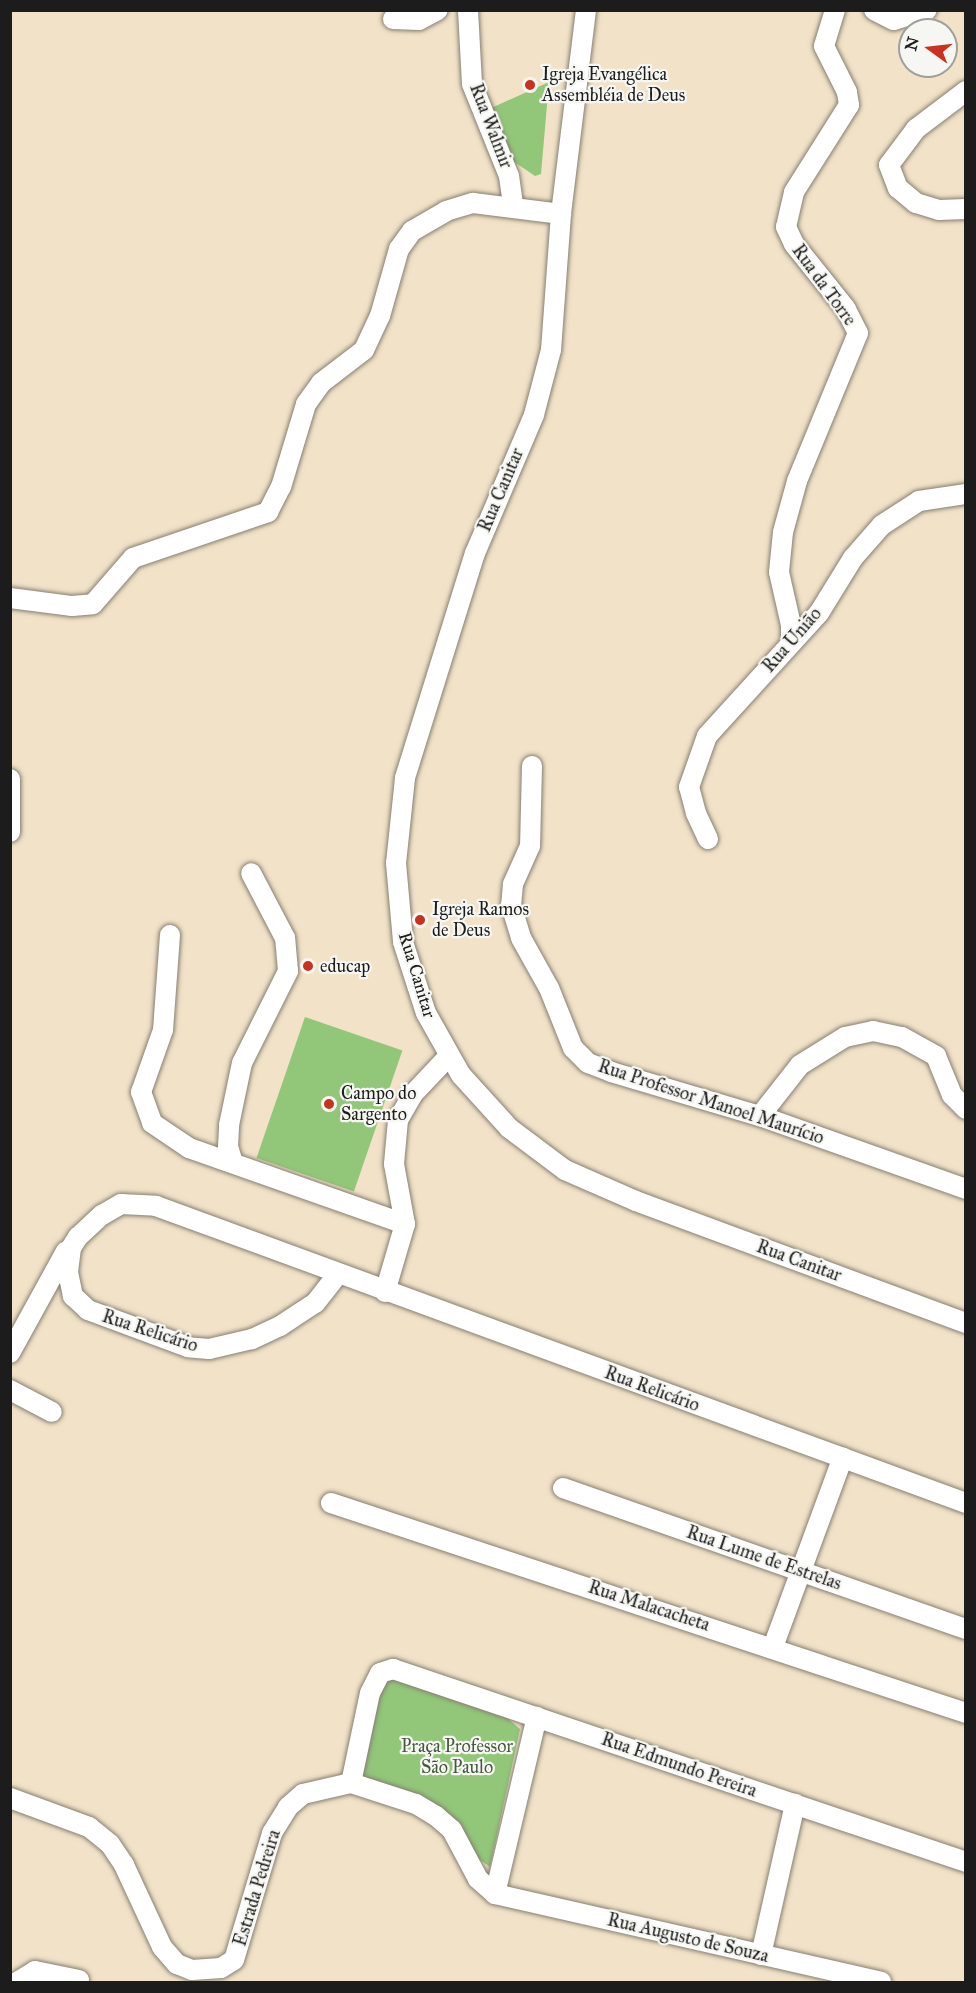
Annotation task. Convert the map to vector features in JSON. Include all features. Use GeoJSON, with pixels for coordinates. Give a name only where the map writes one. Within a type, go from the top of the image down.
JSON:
{"type":"FeatureCollection","features":[{"type":"Feature","properties":{"kind":"street"},"geometry":{"type":"LineString","coordinates":[[393,19],[419,20],[438,10]]}},
{"type":"Feature","properties":{"kind":"street","name":"Rua Walmir"},"geometry":{"type":"LineString","coordinates":[[468,10],[472,84],[509,176],[513,206]]}},
{"type":"Feature","properties":{"kind":"street","name":"Rua Canitar"},"geometry":{"type":"LineString","coordinates":[[586,10],[561,214],[551,350],[534,416],[475,553],[412,747],[400,811],[396,890],[403,942],[426,1013],[448,1057],[493,1112],[565,1170],[636,1202],[966,1323]]}},
{"type":"Feature","properties":{"kind":"street","name":"Rua da Torre"},"geometry":{"type":"LineString","coordinates":[[792,642],[779,572],[783,532],[797,481],[858,333],[849,314],[794,244],[786,226],[794,192],[849,105],[847,92],[824,46],[836,10]]}},
{"type":"Feature","properties":{"kind":"street"},"geometry":{"type":"LineString","coordinates":[[874,10],[899,20],[926,10]]}},
{"type":"Feature","properties":{"kind":"street"},"geometry":{"type":"LineString","coordinates":[[966,91],[916,129],[889,165],[898,188],[916,203],[939,210],[966,209]]}},
{"type":"Feature","properties":{"kind":"street"},"geometry":{"type":"LineString","coordinates":[[10,598],[72,606],[93,604],[133,558],[268,512],[281,487],[306,404],[321,383],[364,350],[380,316],[392,269],[405,238],[427,221],[455,208],[486,202],[561,214]]}},
{"type":"Feature","properties":{"kind":"street","name":"Rua União"},"geometry":{"type":"LineString","coordinates":[[708,839],[696,813],[690,787],[700,748],[715,724],[819,613],[853,558],[892,516],[919,501],[966,494]]}},
{"type":"Feature","properties":{"kind":"street","name":"Rua Professor Manoel Maurício"},"geometry":{"type":"LineString","coordinates":[[532,766],[530,846],[513,884],[511,905],[521,938],[549,988],[573,1048],[588,1063],[611,1072],[760,1116],[966,1189]]}},
{"type":"Feature","properties":{"kind":"street"},"geometry":{"type":"LineString","coordinates":[[10,779],[10,832]]}},
{"type":"Feature","properties":{"kind":"street"},"geometry":{"type":"LineString","coordinates":[[233,1162],[228,1147],[229,1125],[242,1063],[288,971],[285,938],[251,873]]}},
{"type":"Feature","properties":{"kind":"street"},"geometry":{"type":"LineString","coordinates":[[170,935],[163,1030],[143,1083],[141,1099],[148,1117],[165,1135],[405,1224]]}},
{"type":"Feature","properties":{"kind":"street"},"geometry":{"type":"LineString","coordinates":[[760,1116],[800,1065],[845,1037],[873,1031],[902,1037],[936,1056],[952,1095],[966,1108]]}},
{"type":"Feature","properties":{"kind":"street"},"geometry":{"type":"LineString","coordinates":[[385,1292],[405,1224],[394,1164],[398,1120],[413,1095],[448,1057]]}},
{"type":"Feature","properties":{"kind":"street","name":"Rua Relicário"},"geometry":{"type":"LineString","coordinates":[[338,1274],[315,1303],[280,1326],[252,1339],[200,1349],[116,1323],[79,1303],[69,1286],[68,1272],[71,1248],[78,1237],[111,1209],[140,1203],[338,1274],[843,1457],[966,1503]]}},
{"type":"Feature","properties":{"kind":"street"},"geometry":{"type":"LineString","coordinates":[[10,1353],[57,1265],[78,1237]]}},
{"type":"Feature","properties":{"kind":"street"},"geometry":{"type":"LineString","coordinates":[[10,1390],[52,1412]]}},
{"type":"Feature","properties":{"kind":"street"},"geometry":{"type":"LineString","coordinates":[[773,1647],[843,1457]]}},
{"type":"Feature","properties":{"kind":"street","name":"Rua Lume de Estrelas"},"geometry":{"type":"LineString","coordinates":[[563,1488],[966,1629]]}},
{"type":"Feature","properties":{"kind":"street","name":"Rua Malacacheta"},"geometry":{"type":"LineString","coordinates":[[331,1503],[773,1647],[966,1713]]}},
{"type":"Feature","properties":{"kind":"street","name":"Rua Edmundo Pereira"},"geometry":{"type":"LineString","coordinates":[[351,1783],[370,1693],[380,1673],[393,1669],[966,1862]]}},
{"type":"Feature","properties":{"kind":"street"},"geometry":{"type":"LineString","coordinates":[[351,1783],[416,1804],[436,1816],[452,1830],[478,1880],[495,1894],[537,1717]]}},
{"type":"Feature","properties":{"kind":"street","name":"Estrada Pedreira"},"geometry":{"type":"LineString","coordinates":[[10,1798],[89,1827],[110,1844],[124,1865],[162,1947],[177,1964],[206,1970],[234,1960],[272,1833],[288,1807],[303,1794],[351,1783]]}},
{"type":"Feature","properties":{"kind":"street"},"geometry":{"type":"LineString","coordinates":[[761,1955],[795,1804]]}},
{"type":"Feature","properties":{"kind":"street","name":"Rua Augusto de Souza"},"geometry":{"type":"LineString","coordinates":[[495,1894],[881,1983]]}},
{"type":"Feature","properties":{"kind":"street"},"geometry":{"type":"LineString","coordinates":[[17,1983],[35,1971],[79,1980]]}},
{"type":"Feature","properties":{"kind":"green space"},"geometry":{"type":"Polygon","coordinates":[[[549,82],[541,174],[535,176],[510,159],[489,109],[549,82]]]}},
{"type":"Feature","properties":{"kind":"green space","name":"Campo do Sargento"},"geometry":{"type":"Polygon","coordinates":[[[305,1017],[402,1051],[354,1191],[256,1158],[305,1017]]]}},
{"type":"Feature","properties":{"kind":"green space","name":"Praça Professor São Paulo"},"geometry":{"type":"Polygon","coordinates":[[[394,1677],[506,1717],[520,1729],[490,1867],[357,1772],[376,1686],[394,1677]]]}},
{"type":"Feature","properties":{"kind":"place","name":"Igreja Evangélica Assembléia de Deus"},"geometry":{"type":"Point","coordinates":[530,85]}},
{"type":"Feature","properties":{"kind":"place","name":"Igreja Ramos de Deus"},"geometry":{"type":"Point","coordinates":[420,920]}},
{"type":"Feature","properties":{"kind":"place","name":"educap"},"geometry":{"type":"Point","coordinates":[308,966]}},
{"type":"Feature","properties":{"kind":"place","name":"Campo do Sargento"},"geometry":{"type":"Point","coordinates":[329,1104]}}]}
